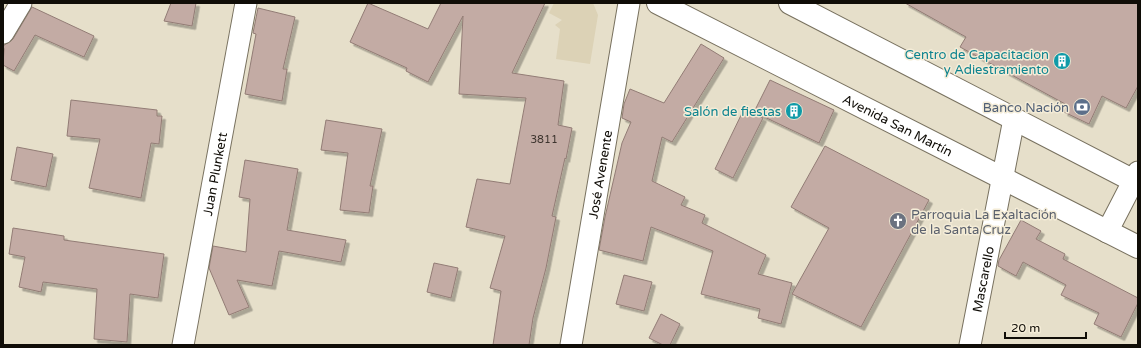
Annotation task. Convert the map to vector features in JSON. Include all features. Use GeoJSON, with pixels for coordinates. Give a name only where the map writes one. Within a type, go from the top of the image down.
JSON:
{"type":"FeatureCollection","features":[{"type":"Feature","properties":{"kind":"main road","name":"Avenida San Martín"},"geometry":{"type":"LineString","coordinates":[[658,3],[1002,177],[1138,248]]}},
{"type":"Feature","properties":{"kind":"main road"},"geometry":{"type":"LineString","coordinates":[[790,3],[1014,119],[1136,178]]}},
{"type":"Feature","properties":{"kind":"street"},"geometry":{"type":"LineString","coordinates":[[3,33],[21,3]]}},
{"type":"Feature","properties":{"kind":"street","name":"Juan Plunkett"},"geometry":{"type":"LineString","coordinates":[[183,345],[246,3]]}},
{"type":"Feature","properties":{"kind":"street","name":"José Avenente"},"geometry":{"type":"LineString","coordinates":[[571,345],[629,3]]}},
{"type":"Feature","properties":{"kind":"street","name":"Mascarello"},"geometry":{"type":"LineString","coordinates":[[970,345],[1014,119]]}},
{"type":"Feature","properties":{"kind":"street"},"geometry":{"type":"LineString","coordinates":[[1108,232],[1136,178]]}},
{"type":"Feature","properties":{"kind":"shaded area"},"geometry":{"type":"Polygon","coordinates":[[[554,3],[593,3],[598,15],[590,64],[556,59],[560,29],[555,25],[562,20],[549,13],[554,3]]]}},
{"type":"Feature","properties":{"kind":"building"},"geometry":{"type":"Polygon","coordinates":[[[171,3],[196,3],[192,26],[164,21],[171,3]]]}},
{"type":"Feature","properties":{"kind":"building"},"geometry":{"type":"Polygon","coordinates":[[[368,3],[428,29],[441,3],[545,3],[512,73],[564,81],[558,125],[572,128],[552,216],[556,217],[546,268],[533,318],[529,345],[493,345],[501,291],[490,288],[505,236],[466,227],[477,179],[510,184],[526,98],[459,94],[463,16],[428,82],[406,71],[407,68],[350,42],[368,3]]]}},
{"type":"Feature","properties":{"kind":"building","name":"Centro de Capacitacion y Adiestramiento"},"geometry":{"type":"Polygon","coordinates":[[[905,3],[1138,3],[1138,86],[1126,108],[1102,96],[1089,124],[1064,112],[1067,105],[960,47],[966,37],[905,3]]]}},
{"type":"Feature","properties":{"kind":"building"},"geometry":{"type":"Polygon","coordinates":[[[32,7],[94,36],[84,57],[35,35],[14,71],[3,65],[3,46],[13,39],[32,7]]]}},
{"type":"Feature","properties":{"kind":"building"},"geometry":{"type":"Polygon","coordinates":[[[258,8],[295,17],[283,69],[287,69],[282,101],[245,94],[256,34],[253,33],[258,8]]]}},
{"type":"Feature","properties":{"kind":"building"},"geometry":{"type":"Polygon","coordinates":[[[701,44],[724,58],[672,142],[662,137],[652,181],[685,197],[681,205],[705,215],[702,223],[766,255],[758,274],[792,283],[781,324],[758,318],[760,309],[701,294],[713,251],[651,227],[643,261],[599,250],[622,143],[631,122],[622,118],[624,104],[630,89],[664,103],[701,44]]]}},
{"type":"Feature","properties":{"kind":"building","name":"Salón de fiestas"},"geometry":{"type":"Polygon","coordinates":[[[770,80],[834,110],[819,143],[754,112],[770,80]]]}},
{"type":"Feature","properties":{"kind":"building"},"geometry":{"type":"Polygon","coordinates":[[[71,100],[157,110],[157,116],[162,116],[159,144],[151,143],[141,198],[89,188],[100,139],[67,136],[71,100]]]}},
{"type":"Feature","properties":{"kind":"building"},"geometry":{"type":"Polygon","coordinates":[[[744,109],[763,118],[733,178],[715,169],[744,109]]]}},
{"type":"Feature","properties":{"kind":"building"},"geometry":{"type":"Polygon","coordinates":[[[326,120],[382,129],[370,186],[373,186],[369,213],[340,210],[348,153],[321,150],[326,120]]]}},
{"type":"Feature","properties":{"kind":"building"},"geometry":{"type":"Polygon","coordinates":[[[825,146],[929,200],[861,327],[792,294],[829,228],[791,207],[825,146]]]}},
{"type":"Feature","properties":{"kind":"building"},"geometry":{"type":"Polygon","coordinates":[[[17,147],[53,154],[46,187],[11,180],[17,147]]]}},
{"type":"Feature","properties":{"kind":"building"},"geometry":{"type":"Polygon","coordinates":[[[245,160],[298,169],[287,230],[346,240],[341,262],[279,251],[272,286],[237,280],[249,307],[229,315],[209,268],[213,246],[246,252],[250,199],[239,197],[245,160]]]}},
{"type":"Feature","properties":{"kind":"building"},"geometry":{"type":"Polygon","coordinates":[[[1021,220],[1041,231],[1036,239],[1065,254],[1063,259],[1138,298],[1138,303],[1121,337],[1094,324],[1099,313],[1061,295],[1066,285],[1023,262],[1016,276],[998,266],[999,260],[1021,220]]]}},
{"type":"Feature","properties":{"kind":"building"},"geometry":{"type":"Polygon","coordinates":[[[13,228],[64,236],[64,240],[164,254],[158,298],[130,294],[127,342],[94,339],[97,289],[43,282],[41,292],[19,287],[25,257],[9,254],[13,228]]]}},
{"type":"Feature","properties":{"kind":"building"},"geometry":{"type":"Polygon","coordinates":[[[434,263],[458,268],[451,298],[427,292],[434,263]]]}},
{"type":"Feature","properties":{"kind":"building"},"geometry":{"type":"Polygon","coordinates":[[[624,275],[652,282],[644,311],[616,304],[624,275]]]}},
{"type":"Feature","properties":{"kind":"building"},"geometry":{"type":"Polygon","coordinates":[[[661,314],[680,324],[670,345],[663,345],[649,338],[661,314]]]}},
{"type":"Feature","properties":{"kind":"place","name":"Centro de Capacitacion y Adiestramiento"},"geometry":{"type":"Point","coordinates":[1062,61]}},
{"type":"Feature","properties":{"kind":"place","name":"Banco Nación"},"geometry":{"type":"Point","coordinates":[1082,107]}},
{"type":"Feature","properties":{"kind":"place","name":"Salón de fiestas"},"geometry":{"type":"Point","coordinates":[794,111]}},
{"type":"Feature","properties":{"kind":"place","name":"Parroquia La Exaltación de la Santa Cruz"},"geometry":{"type":"Point","coordinates":[898,221]}}]}
